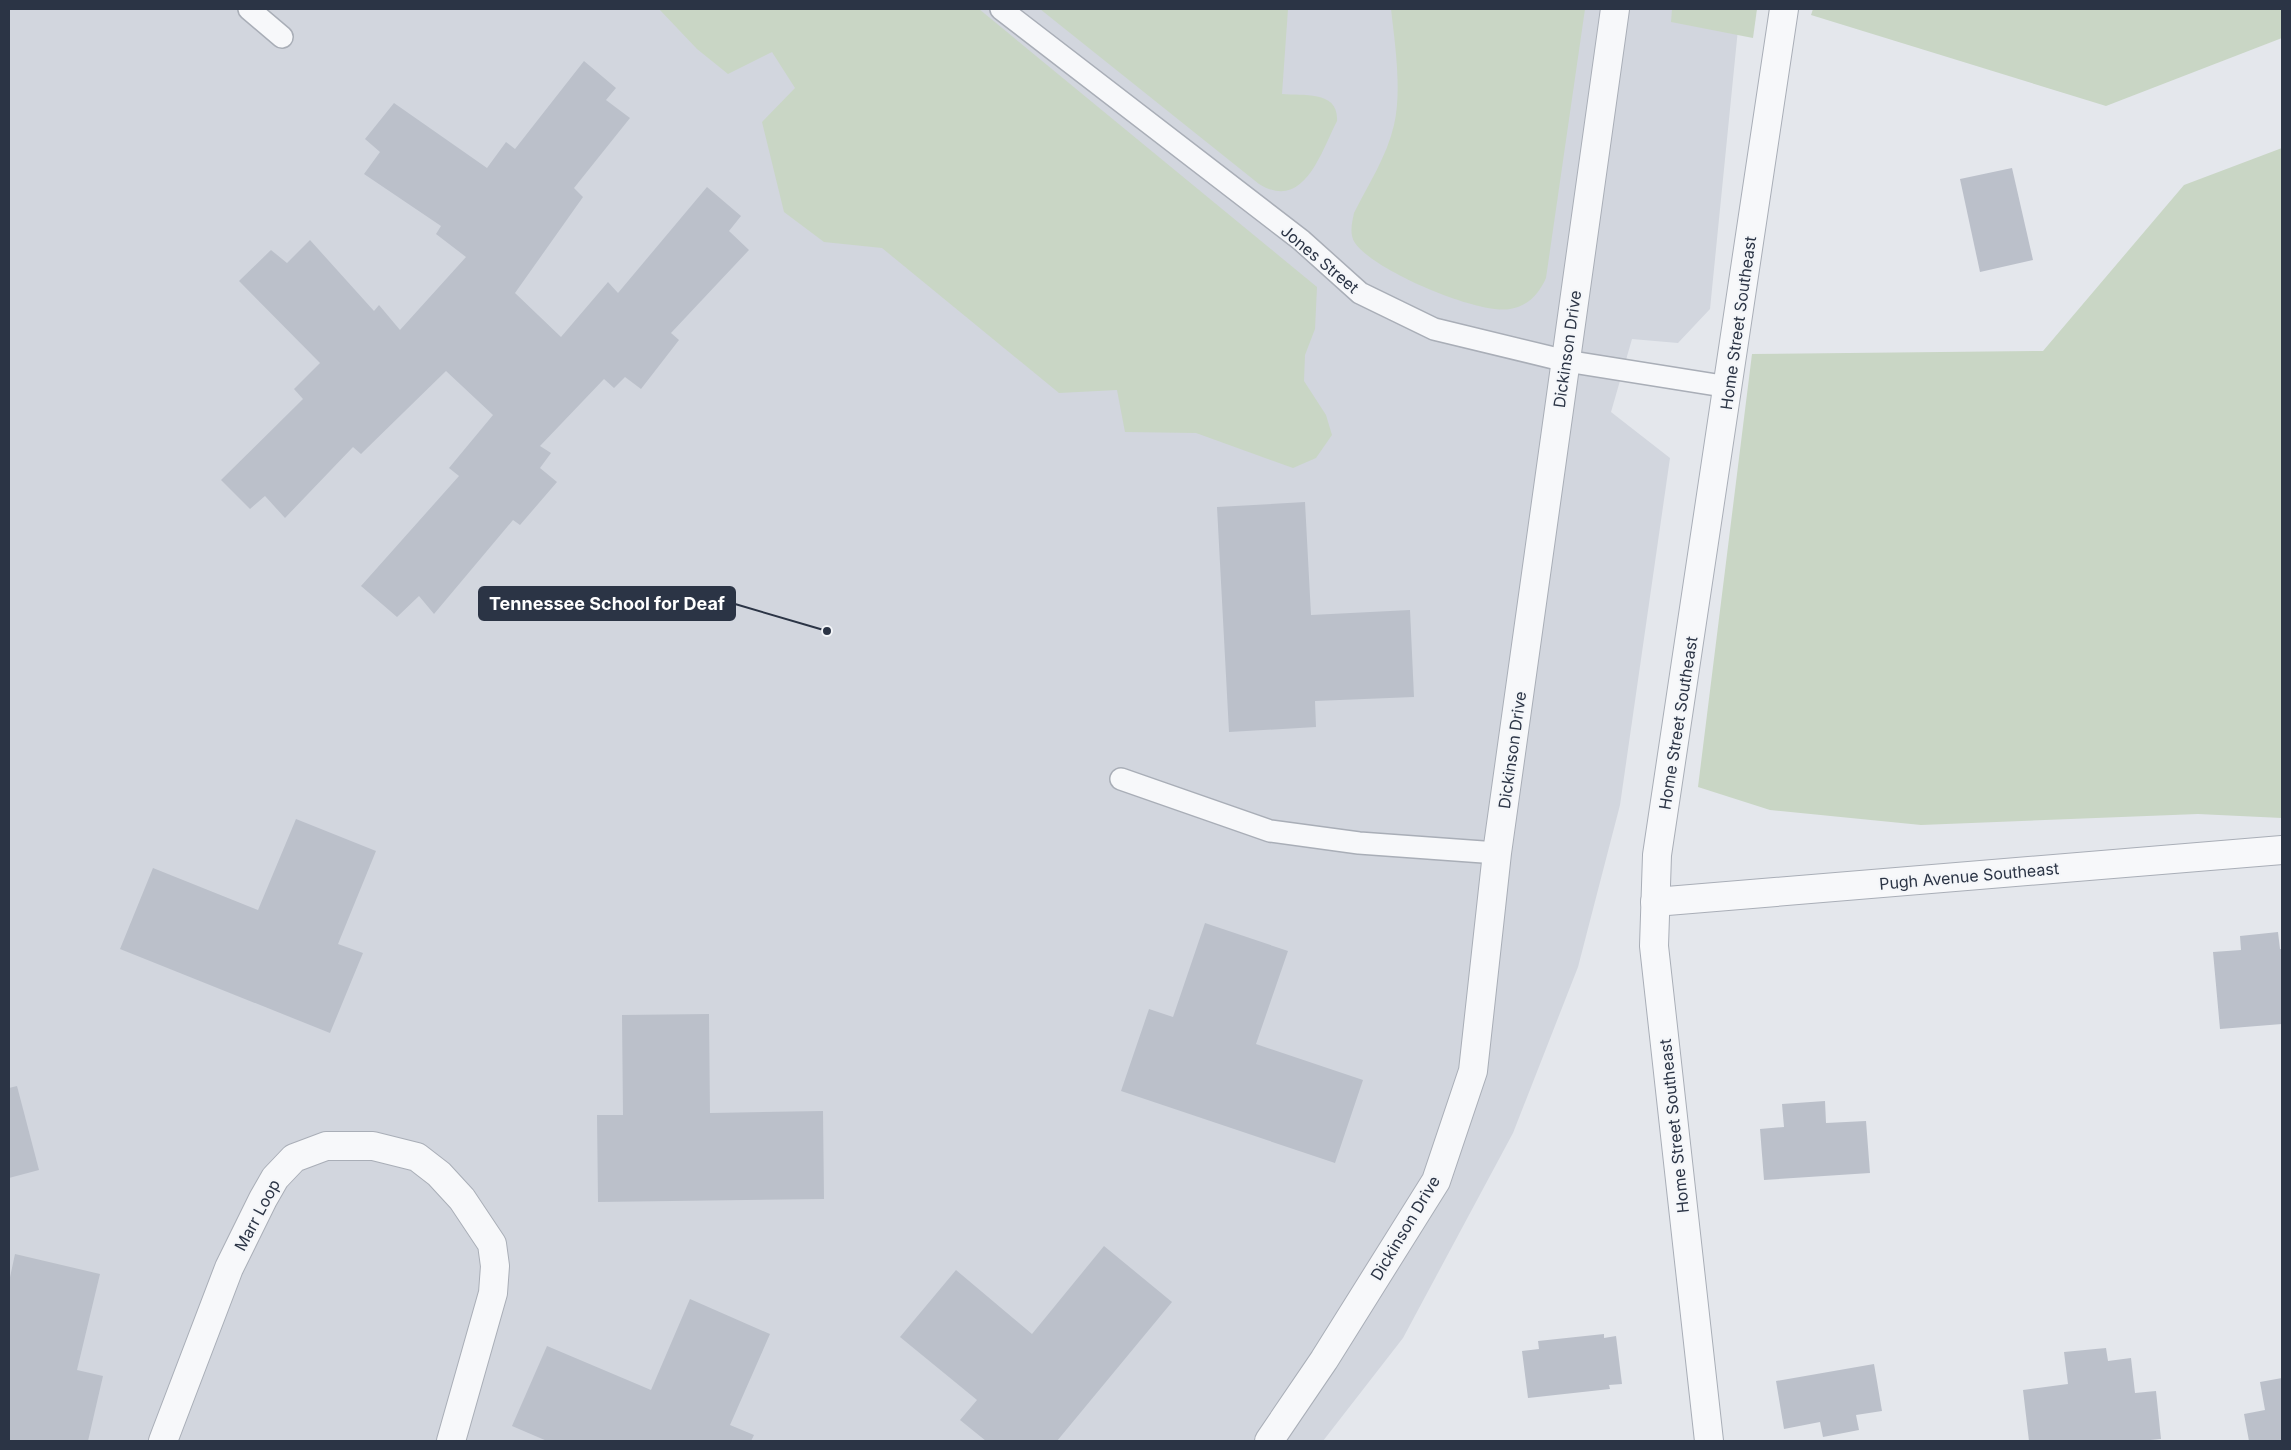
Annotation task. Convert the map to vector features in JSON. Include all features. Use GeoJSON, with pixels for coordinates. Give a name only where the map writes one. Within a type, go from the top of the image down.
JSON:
{"type":"FeatureCollection","features":[{"type":"Feature","properties":{"kind":"street","name":"Dickinson Drive"},"geometry":{"type":"LineString","coordinates":[[1269,1441],[1324,1360],[1436,1180],[1473,1071],[1498,853],[1615,9]]}},
{"type":"Feature","properties":{"kind":"street","name":"Home Street Southeast"},"geometry":{"type":"LineString","coordinates":[[1709,1441],[1654,946],[1657,855],[1729,387],[1784,9]]}},
{"type":"Feature","properties":{"kind":"street","name":"Pugh Avenue Southeast"},"geometry":{"type":"LineString","coordinates":[[1656,902],[2282,850]]}},
{"type":"Feature","properties":{"kind":"street","name":"Marr Loop"},"geometry":{"type":"LineString","coordinates":[[163,1441],[229,1268],[275,1178],[294,1158],[326,1146],[373,1146],[418,1157],[439,1174],[462,1199],[492,1244],[495,1266],[493,1293],[451,1441]]}},
{"type":"Feature","properties":{"kind":"lane"},"geometry":{"type":"LineString","coordinates":[[249,9],[282,36]]}},
{"type":"Feature","properties":{"kind":"lane","name":"Jones Street"},"geometry":{"type":"LineString","coordinates":[[1001,9],[1300,240],[1360,293],[1434,329],[1566,361],[1729,387]]}},
{"type":"Feature","properties":{"kind":"lane"},"geometry":{"type":"LineString","coordinates":[[1121,779],[1270,831],[1360,843],[1498,853]]}},
{"type":"Feature","properties":{"kind":"shaded area"},"geometry":{"type":"Polygon","coordinates":[[[9,9],[1740,9],[1710,309],[1678,343],[1632,339],[1611,412],[1670,458],[1620,805],[1578,967],[1513,1133],[1403,1338],[1323,1441],[9,1441],[9,9]]]}},
{"type":"Feature","properties":{"kind":"green space"},"geometry":{"type":"Polygon","coordinates":[[[659,9],[979,9],[1317,287],[1315,329],[1305,355],[1304,381],[1326,415],[1332,435],[1316,458],[1293,468],[1196,433],[1125,432],[1117,390],[1059,393],[882,248],[824,242],[784,212],[762,122],[795,88],[772,52],[728,74],[697,49],[659,9]]]}},
{"type":"Feature","properties":{"kind":"green space"},"geometry":{"type":"Polygon","coordinates":[[[1040,9],[1288,9],[1282,94],[1309,95],[1326,99],[1336,111],[1337,121],[1309,175],[1299,185],[1288,190],[1275,191],[1259,184],[1040,9]]]}},
{"type":"Feature","properties":{"kind":"green space"},"geometry":{"type":"Polygon","coordinates":[[[1391,9],[1585,9],[1546,278],[1536,294],[1522,305],[1510,309],[1495,309],[1452,298],[1382,266],[1366,254],[1353,240],[1354,213],[1387,148],[1394,125],[1398,83],[1391,9]]]}},
{"type":"Feature","properties":{"kind":"green space"},"geometry":{"type":"Polygon","coordinates":[[[1672,9],[1757,9],[1753,38],[1671,22],[1672,9]]]}},
{"type":"Feature","properties":{"kind":"green space"},"geometry":{"type":"Polygon","coordinates":[[[1813,9],[2282,9],[2282,38],[2106,106],[1811,15],[1813,9]]]}},
{"type":"Feature","properties":{"kind":"green space"},"geometry":{"type":"Polygon","coordinates":[[[2282,148],[2282,818],[2198,814],[1921,825],[1770,810],[1698,787],[1752,354],[2043,351],[2184,185],[2282,148]]]}},
{"type":"Feature","properties":{"kind":"building"},"geometry":{"type":"Polygon","coordinates":[[[584,61],[616,88],[606,100],[630,118],[574,188],[583,197],[515,293],[561,337],[608,282],[618,293],[707,187],[741,216],[729,231],[749,250],[671,333],[679,340],[641,389],[625,377],[614,388],[604,379],[540,446],[551,453],[540,468],[557,482],[520,525],[513,520],[434,614],[419,596],[397,617],[361,586],[459,476],[449,468],[493,415],[446,371],[361,454],[353,447],[285,518],[265,496],[250,509],[221,480],[303,399],[294,389],[320,363],[239,281],[271,250],[287,263],[310,240],[374,311],[379,305],[400,330],[466,257],[436,234],[441,226],[364,174],[380,152],[365,139],[394,103],[487,168],[506,142],[515,149],[584,61]]]}},
{"type":"Feature","properties":{"kind":"building"},"geometry":{"type":"Polygon","coordinates":[[[2012,168],[2033,260],[1980,272],[1960,179],[2012,168]]]}},
{"type":"Feature","properties":{"kind":"building"},"geometry":{"type":"Polygon","coordinates":[[[1305,502],[1311,615],[1410,610],[1414,697],[1315,701],[1316,727],[1229,732],[1217,507],[1305,502]]]}},
{"type":"Feature","properties":{"kind":"building"},"geometry":{"type":"Polygon","coordinates":[[[296,819],[376,851],[338,944],[363,953],[330,1033],[120,949],[153,868],[258,910],[296,819]]]}},
{"type":"Feature","properties":{"kind":"building"},"geometry":{"type":"Polygon","coordinates":[[[1205,923],[1288,951],[1256,1044],[1363,1080],[1335,1163],[1121,1091],[1149,1009],[1173,1017],[1205,923]]]}},
{"type":"Feature","properties":{"kind":"building"},"geometry":{"type":"Polygon","coordinates":[[[2278,932],[2280,949],[2282,949],[2282,1024],[2220,1029],[2213,952],[2241,950],[2240,936],[2278,932]]]}},
{"type":"Feature","properties":{"kind":"building"},"geometry":{"type":"Polygon","coordinates":[[[709,1014],[710,1113],[823,1111],[824,1199],[598,1202],[597,1115],[623,1115],[622,1015],[709,1014]]]}},
{"type":"Feature","properties":{"kind":"building"},"geometry":{"type":"Polygon","coordinates":[[[17,1086],[39,1170],[9,1178],[9,1088],[17,1086]]]}},
{"type":"Feature","properties":{"kind":"building"},"geometry":{"type":"Polygon","coordinates":[[[1825,1101],[1826,1123],[1866,1121],[1870,1173],[1764,1180],[1760,1129],[1784,1127],[1782,1104],[1825,1101]]]}},
{"type":"Feature","properties":{"kind":"building"},"geometry":{"type":"Polygon","coordinates":[[[1104,1246],[1172,1302],[1057,1441],[986,1441],[960,1420],[977,1400],[900,1337],[956,1270],[1032,1334],[1104,1246]]]}},
{"type":"Feature","properties":{"kind":"building"},"geometry":{"type":"Polygon","coordinates":[[[15,1254],[100,1274],[77,1370],[103,1376],[88,1441],[9,1441],[9,1282],[15,1254]]]}},
{"type":"Feature","properties":{"kind":"building"},"geometry":{"type":"Polygon","coordinates":[[[690,1299],[770,1334],[730,1425],[754,1435],[751,1441],[547,1441],[512,1426],[547,1346],[651,1390],[690,1299]]]}},
{"type":"Feature","properties":{"kind":"building"},"geometry":{"type":"Polygon","coordinates":[[[1604,1334],[1604,1338],[1616,1336],[1622,1384],[1609,1385],[1610,1389],[1528,1398],[1522,1351],[1539,1349],[1538,1341],[1604,1334]]]}},
{"type":"Feature","properties":{"kind":"building"},"geometry":{"type":"Polygon","coordinates":[[[2106,1348],[2108,1361],[2131,1358],[2135,1393],[2156,1391],[2161,1439],[2140,1441],[2029,1441],[2023,1390],[2068,1384],[2064,1352],[2106,1348]]]}},
{"type":"Feature","properties":{"kind":"building"},"geometry":{"type":"Polygon","coordinates":[[[1874,1364],[1882,1411],[1856,1415],[1859,1430],[1823,1437],[1820,1422],[1784,1429],[1776,1381],[1874,1364]]]}},
{"type":"Feature","properties":{"kind":"building"},"geometry":{"type":"Polygon","coordinates":[[[2282,1378],[2282,1441],[2249,1441],[2244,1414],[2265,1410],[2260,1382],[2282,1378]]]}},
{"type":"Feature","properties":{"kind":"place","name":"Tennessee School for Deaf"},"geometry":{"type":"Point","coordinates":[827,631]}}]}
